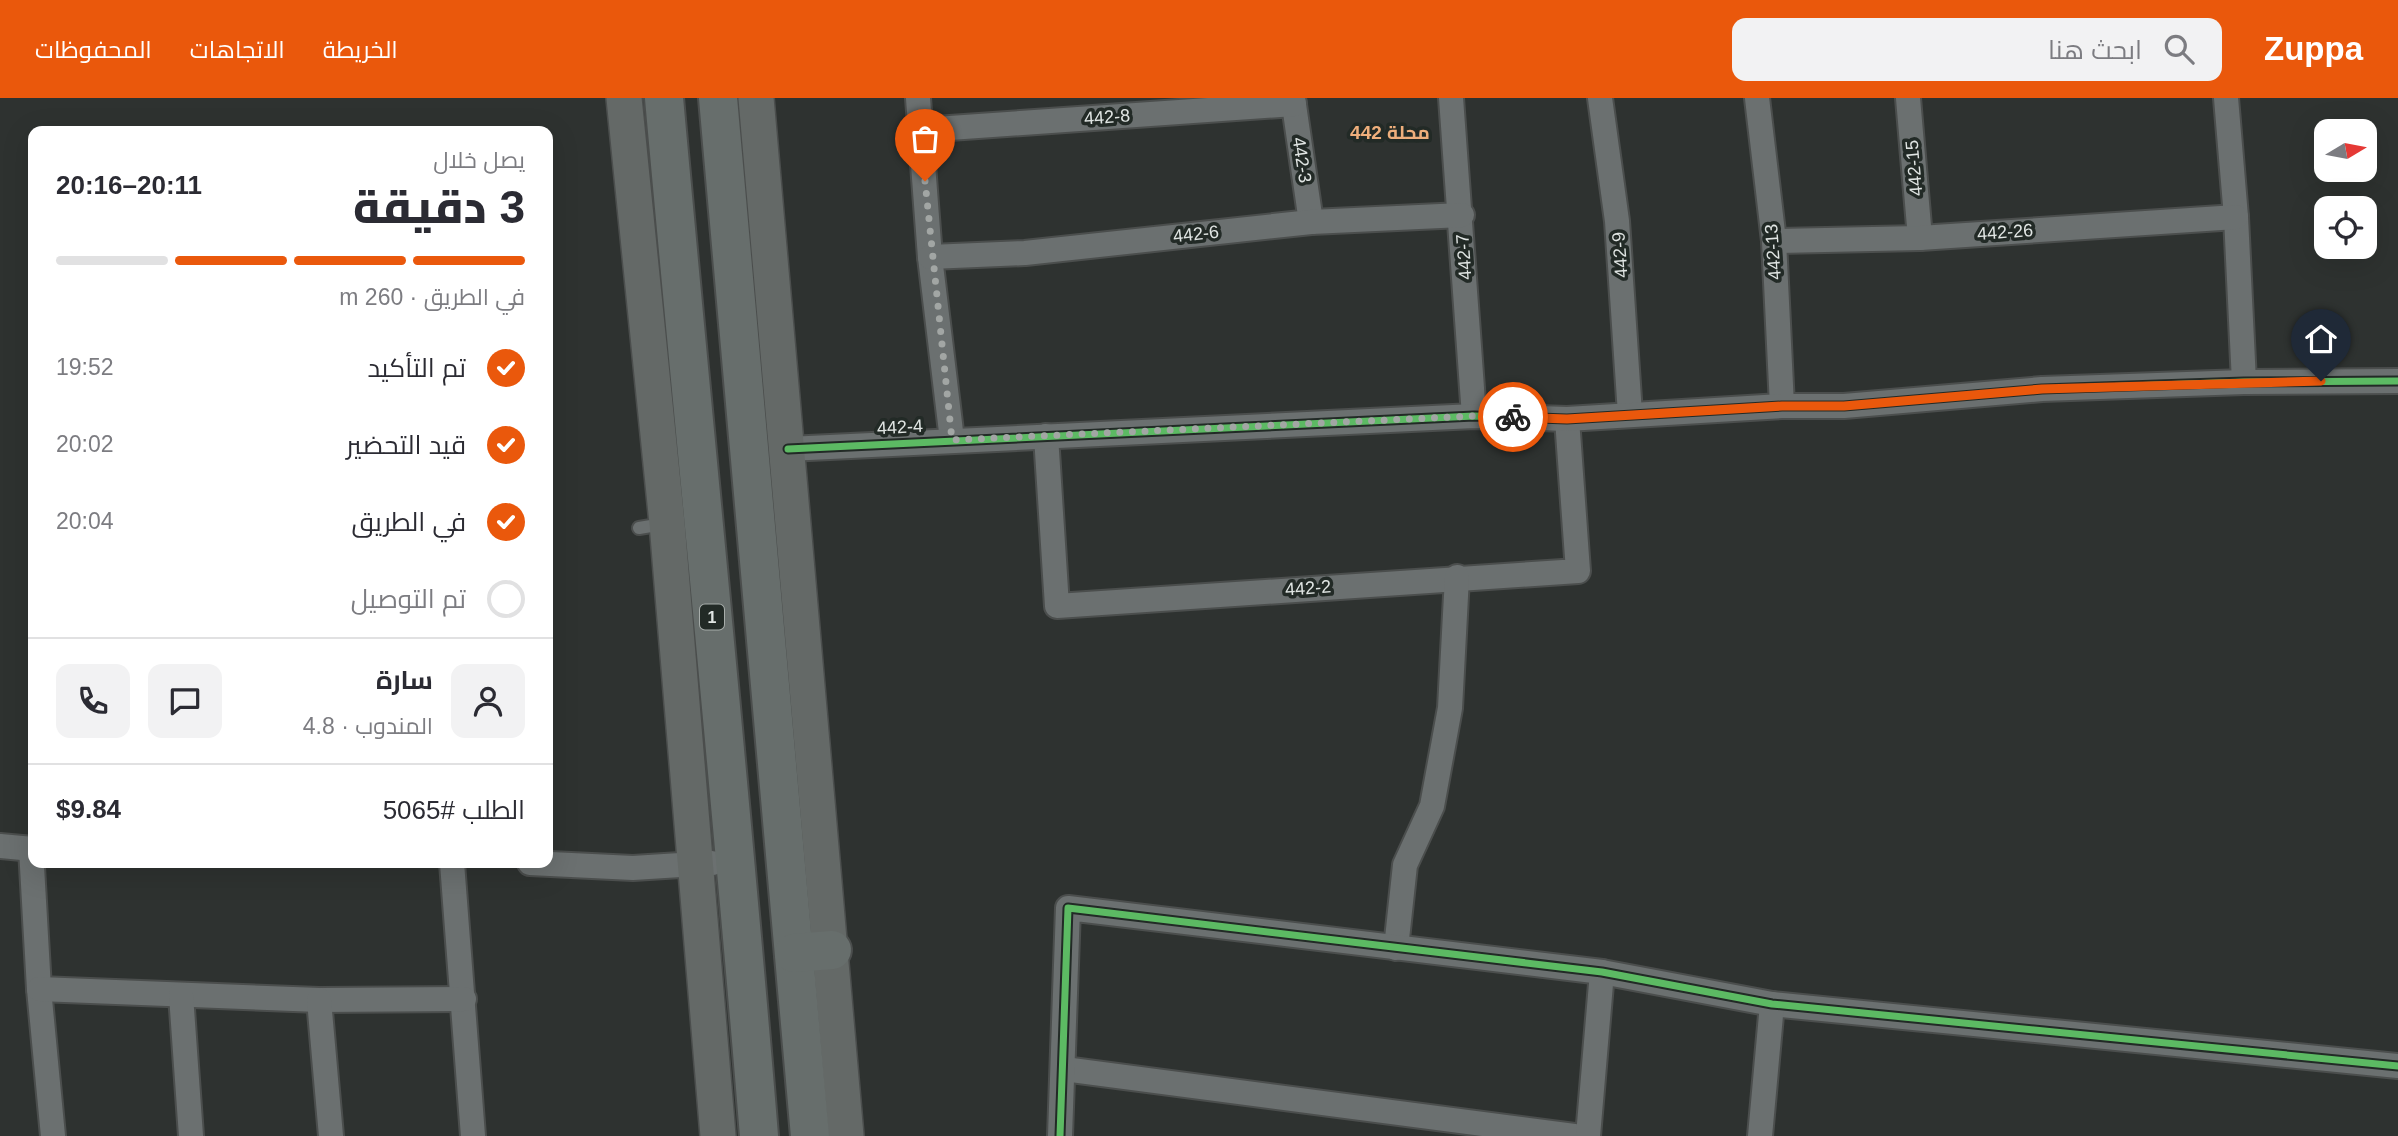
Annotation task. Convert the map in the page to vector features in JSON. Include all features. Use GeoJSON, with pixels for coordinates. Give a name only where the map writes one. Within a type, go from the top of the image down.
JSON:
{"type":"FeatureCollection","features":[{"type":"Feature","properties":{"kind":"highway","name":"1"},"geometry":{"type":"LineString","coordinates":[[664,98],[701,519],[737,860],[759,1136]]}},
{"type":"Feature","properties":{"kind":"highway"},"geometry":{"type":"LineString","coordinates":[[718,98],[810,1136]]}},
{"type":"Feature","properties":{"kind":"highway"},"geometry":{"type":"LineString","coordinates":[[794,953],[832,950]]}},
{"type":"Feature","properties":{"kind":"main road"},"geometry":{"type":"LineString","coordinates":[[624,98],[653,525],[696,865],[718,1136]]}},
{"type":"Feature","properties":{"kind":"main road"},"geometry":{"type":"LineString","coordinates":[[756,98],[832,950],[846,1136]]}},
{"type":"Feature","properties":{"kind":"street"},"geometry":{"type":"LineString","coordinates":[[918,98],[930,257],[952,440]]}},
{"type":"Feature","properties":{"kind":"street","name":"442-7"},"geometry":{"type":"LineString","coordinates":[[1451,98],[1462,215],[1474,416]]}},
{"type":"Feature","properties":{"kind":"street","name":"442-9"},"geometry":{"type":"LineString","coordinates":[[1600,98],[1617,221],[1630,414]]}},
{"type":"Feature","properties":{"kind":"street","name":"442-13"},"geometry":{"type":"LineString","coordinates":[[1757,98],[1773,241],[1782,406]]}},
{"type":"Feature","properties":{"kind":"street","name":"442-15"},"geometry":{"type":"LineString","coordinates":[[1908,98],[1920,238]]}},
{"type":"Feature","properties":{"kind":"street"},"geometry":{"type":"LineString","coordinates":[[2226,98],[2236,216],[2244,382]]}},
{"type":"Feature","properties":{"kind":"street","name":"442-8"},"geometry":{"type":"LineString","coordinates":[[921,130],[1293,101]]}},
{"type":"Feature","properties":{"kind":"street","name":"442-3"},"geometry":{"type":"LineString","coordinates":[[1293,101],[1311,222]]}},
{"type":"Feature","properties":{"kind":"street","name":"442-6"},"geometry":{"type":"LineString","coordinates":[[930,257],[1025,253],[1311,222],[1462,215]]}},
{"type":"Feature","properties":{"kind":"street","name":"442-26"},"geometry":{"type":"LineString","coordinates":[[1773,241],[1920,238],[2236,216]]}},
{"type":"Feature","properties":{"kind":"street","name":"442-4"},"geometry":{"type":"LineString","coordinates":[[788,449],[1474,416],[1567,419],[1782,406],[1844,406],[2042,389],[2244,382],[2398,381]]}},
{"type":"Feature","properties":{"kind":"street","name":"442-2"},"geometry":{"type":"LineString","coordinates":[[1046,436],[1057,606],[1457,577],[1578,571],[1567,419]]}},
{"type":"Feature","properties":{"kind":"street"},"geometry":{"type":"LineString","coordinates":[[1396,948],[1405,865],[1432,806],[1450,708],[1457,577]]}},
{"type":"Feature","properties":{"kind":"street"},"geometry":{"type":"LineString","coordinates":[[0,846],[28,849]]}},
{"type":"Feature","properties":{"kind":"street"},"geometry":{"type":"LineString","coordinates":[[553,864],[634,868],[737,860]]}},
{"type":"Feature","properties":{"kind":"street"},"geometry":{"type":"LineString","coordinates":[[33,868],[39,989],[53,1136]]}},
{"type":"Feature","properties":{"kind":"street"},"geometry":{"type":"LineString","coordinates":[[452,868],[474,1136]]}},
{"type":"Feature","properties":{"kind":"street"},"geometry":{"type":"LineString","coordinates":[[1060,1136],[1068,908],[1602,972],[1772,1004],[2398,1066]]}},
{"type":"Feature","properties":{"kind":"street"},"geometry":{"type":"LineString","coordinates":[[1588,1136],[1602,972]]}},
{"type":"Feature","properties":{"kind":"street"},"geometry":{"type":"LineString","coordinates":[[39,989],[319,1000],[464,999]]}},
{"type":"Feature","properties":{"kind":"street"},"geometry":{"type":"LineString","coordinates":[[181,995],[191,1136]]}},
{"type":"Feature","properties":{"kind":"street"},"geometry":{"type":"LineString","coordinates":[[319,1000],[331,1136]]}},
{"type":"Feature","properties":{"kind":"street"},"geometry":{"type":"LineString","coordinates":[[1760,1136],[1772,1004]]}},
{"type":"Feature","properties":{"kind":"street"},"geometry":{"type":"LineString","coordinates":[[1063,1069],[1574,1136]]}},
{"type":"Feature","properties":{"kind":"cycle path"},"geometry":{"type":"LineString","coordinates":[[788,449],[1474,416],[1567,419],[1782,406],[1844,406],[2042,389],[2244,382],[2398,381]]}},
{"type":"Feature","properties":{"kind":"cycle path"},"geometry":{"type":"LineString","coordinates":[[1060,1136],[1068,908],[1602,972],[1772,1004],[2398,1066]]}},
{"type":"Feature","properties":{"kind":"way so far"},"geometry":{"type":"LineString","coordinates":[[925,181],[930,257],[952,440],[1474,416],[1513,417]]}},
{"type":"Feature","properties":{"kind":"district","name":"محلة 442"},"geometry":{"type":"Point","coordinates":[1390,132]}},
{"type":"Feature","properties":{"kind":"route"},"geometry":{"type":"LineString","coordinates":[[1513,417],[1567,419],[1782,406],[1844,406],[2042,389],[2321,381]]}}]}
